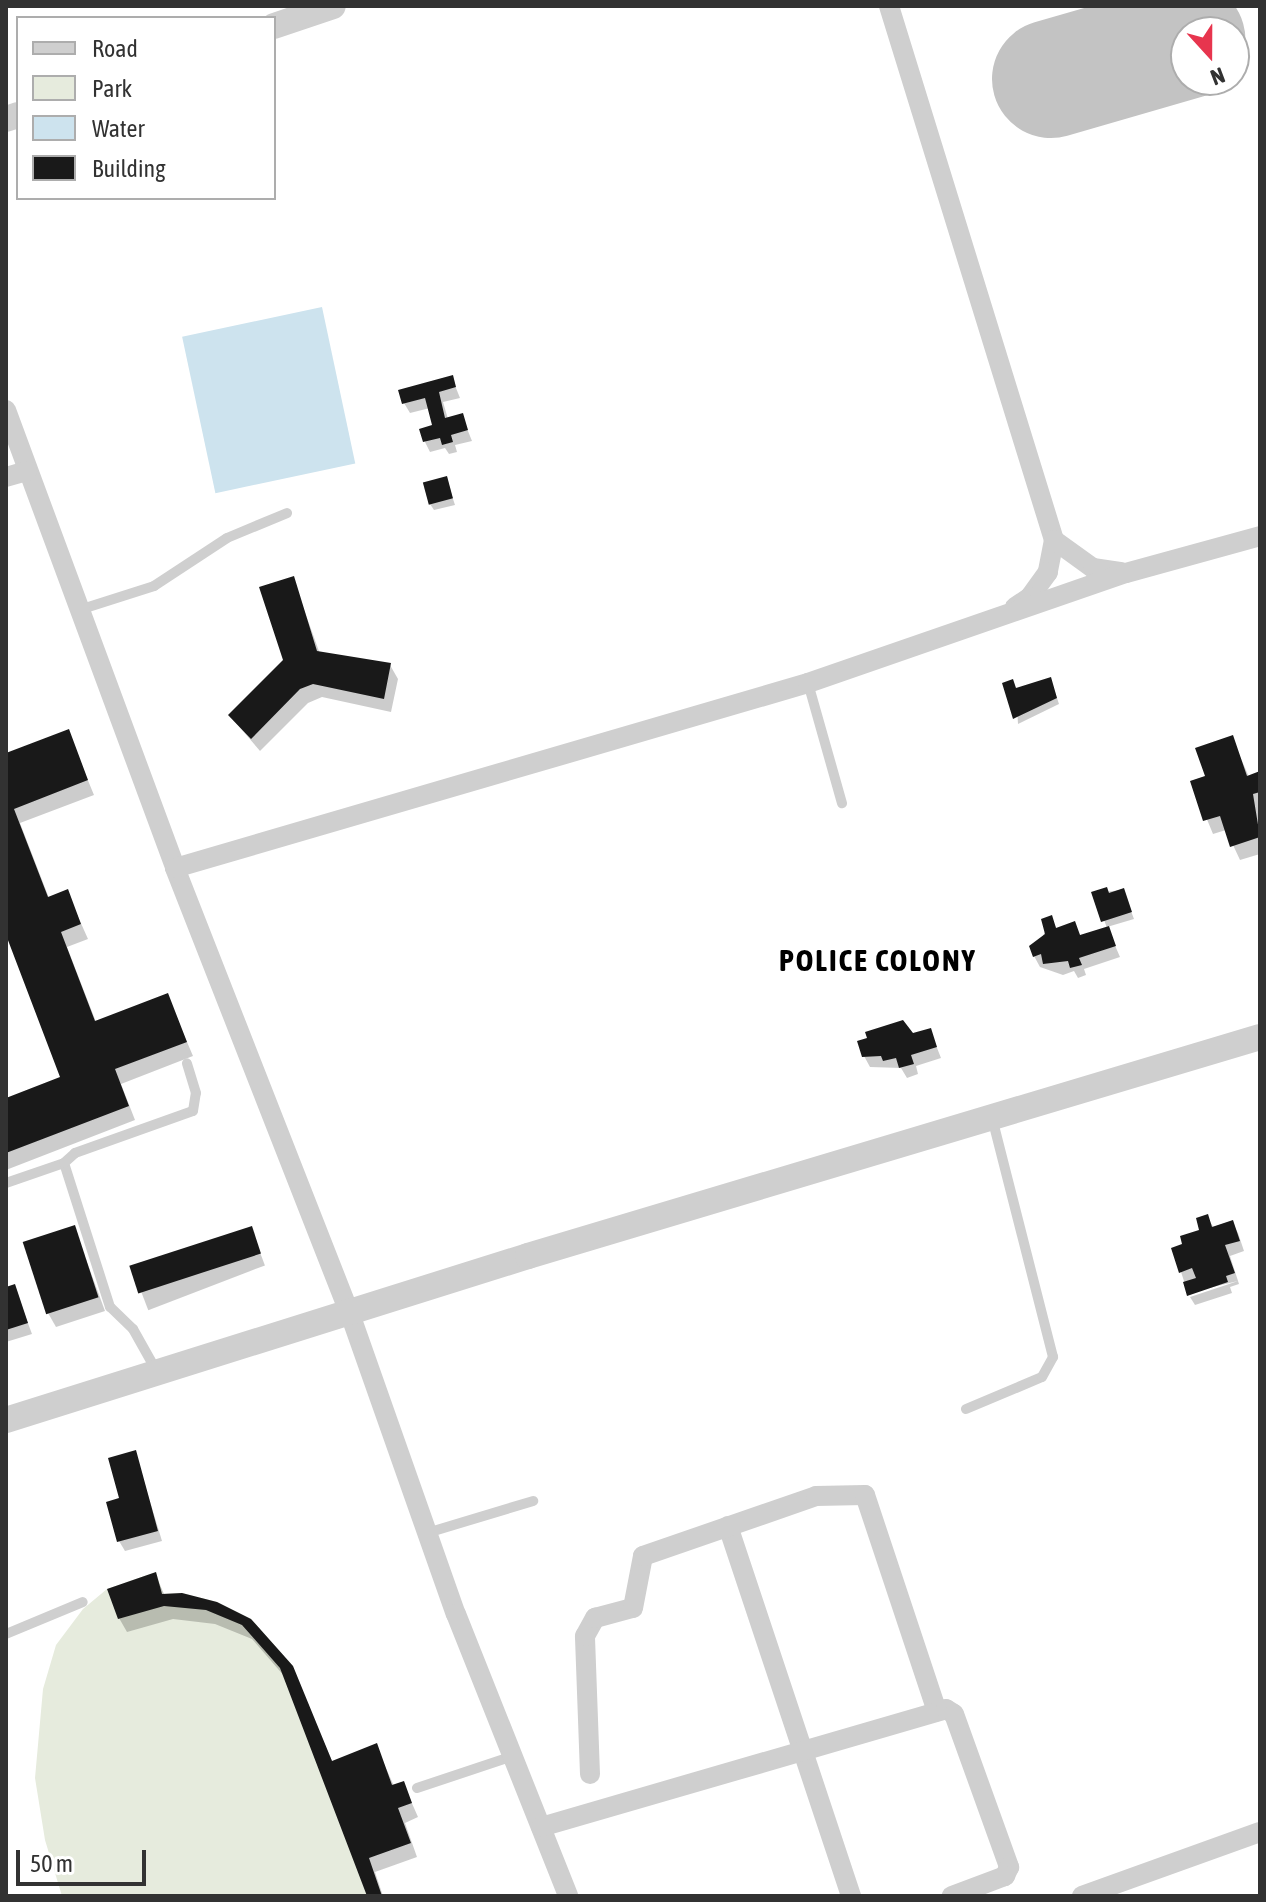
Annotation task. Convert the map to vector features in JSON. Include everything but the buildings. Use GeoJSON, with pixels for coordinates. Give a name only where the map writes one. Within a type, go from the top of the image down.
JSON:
{"type":"FeatureCollection","features":[{"type":"Feature","properties":{"kind":"street"},"geometry":{"type":"LineString","coordinates":[[276,25],[333,6]]}},
{"type":"Feature","properties":{"kind":"street"},"geometry":{"type":"LineString","coordinates":[[889,6],[1054,540],[1048,572],[1030,597],[1000,617]]}},
{"type":"Feature","properties":{"kind":"street"},"geometry":{"type":"LineString","coordinates":[[6,410],[175,868],[349,1311],[427,1533],[568,1896]]}},
{"type":"Feature","properties":{"kind":"street"},"geometry":{"type":"LineString","coordinates":[[6,477],[27,471]]}},
{"type":"Feature","properties":{"kind":"street"},"geometry":{"type":"LineString","coordinates":[[175,868],[808,683],[1126,573],[1260,536]]}},
{"type":"Feature","properties":{"kind":"street"},"geometry":{"type":"LineString","coordinates":[[1054,540],[1093,568],[1126,573]]}},
{"type":"Feature","properties":{"kind":"street"},"geometry":{"type":"LineString","coordinates":[[6,1420],[349,1311],[1260,1037]]}},
{"type":"Feature","properties":{"kind":"street"},"geometry":{"type":"LineString","coordinates":[[590,1774],[585,1651],[590,1625],[604,1614],[633,1608],[643,1556],[816,1496],[865,1495],[937,1711]]}},
{"type":"Feature","properties":{"kind":"street"},"geometry":{"type":"LineString","coordinates":[[728,1526],[799,1750],[851,1896]]}},
{"type":"Feature","properties":{"kind":"street"},"geometry":{"type":"LineString","coordinates":[[541,1827],[937,1711],[954,1714],[1009,1867],[1005,1876],[952,1896]]}},
{"type":"Feature","properties":{"kind":"street"},"geometry":{"type":"LineString","coordinates":[[1082,1896],[1260,1832]]}},
{"type":"Feature","properties":{"kind":"lane"},"geometry":{"type":"LineString","coordinates":[[79,610],[154,586],[227,538],[287,513]]}},
{"type":"Feature","properties":{"kind":"lane"},"geometry":{"type":"LineString","coordinates":[[808,683],[842,803]]}},
{"type":"Feature","properties":{"kind":"lane"},"geometry":{"type":"LineString","coordinates":[[6,1183],[64,1163],[75,1153],[193,1111],[196,1093],[187,1063]]}},
{"type":"Feature","properties":{"kind":"lane"},"geometry":{"type":"LineString","coordinates":[[966,1409],[1042,1377],[1053,1357],[992,1117]]}},
{"type":"Feature","properties":{"kind":"lane"},"geometry":{"type":"LineString","coordinates":[[64,1163],[110,1307],[133,1329],[158,1373]]}},
{"type":"Feature","properties":{"kind":"lane"},"geometry":{"type":"LineString","coordinates":[[427,1533],[533,1501]]}},
{"type":"Feature","properties":{"kind":"lane"},"geometry":{"type":"LineString","coordinates":[[6,1634],[83,1602]]}},
{"type":"Feature","properties":{"kind":"lane"},"geometry":{"type":"LineString","coordinates":[[417,1788],[513,1756]]}},
{"type":"Feature","properties":{"kind":"green space"},"geometry":{"type":"Polygon","coordinates":[[[156,1572],[163,1594],[182,1593],[217,1602],[251,1619],[293,1666],[382,1896],[62,1896],[45,1840],[35,1778],[43,1689],[56,1645],[83,1609],[107,1589],[156,1572]]]}},
{"type":"Feature","properties":{"kind":"water"},"geometry":{"type":"Polygon","coordinates":[[[322,307],[355,464],[215,493],[182,337],[322,307]]]}},
{"type":"Feature","properties":{"kind":"runway"},"geometry":{"type":"LineString","coordinates":[[1051,79],[1170,45]]}},
{"type":"Feature","properties":{"kind":"district","name":"POLICE COLONY"},"geometry":{"type":"Point","coordinates":[878,960]}}]}
